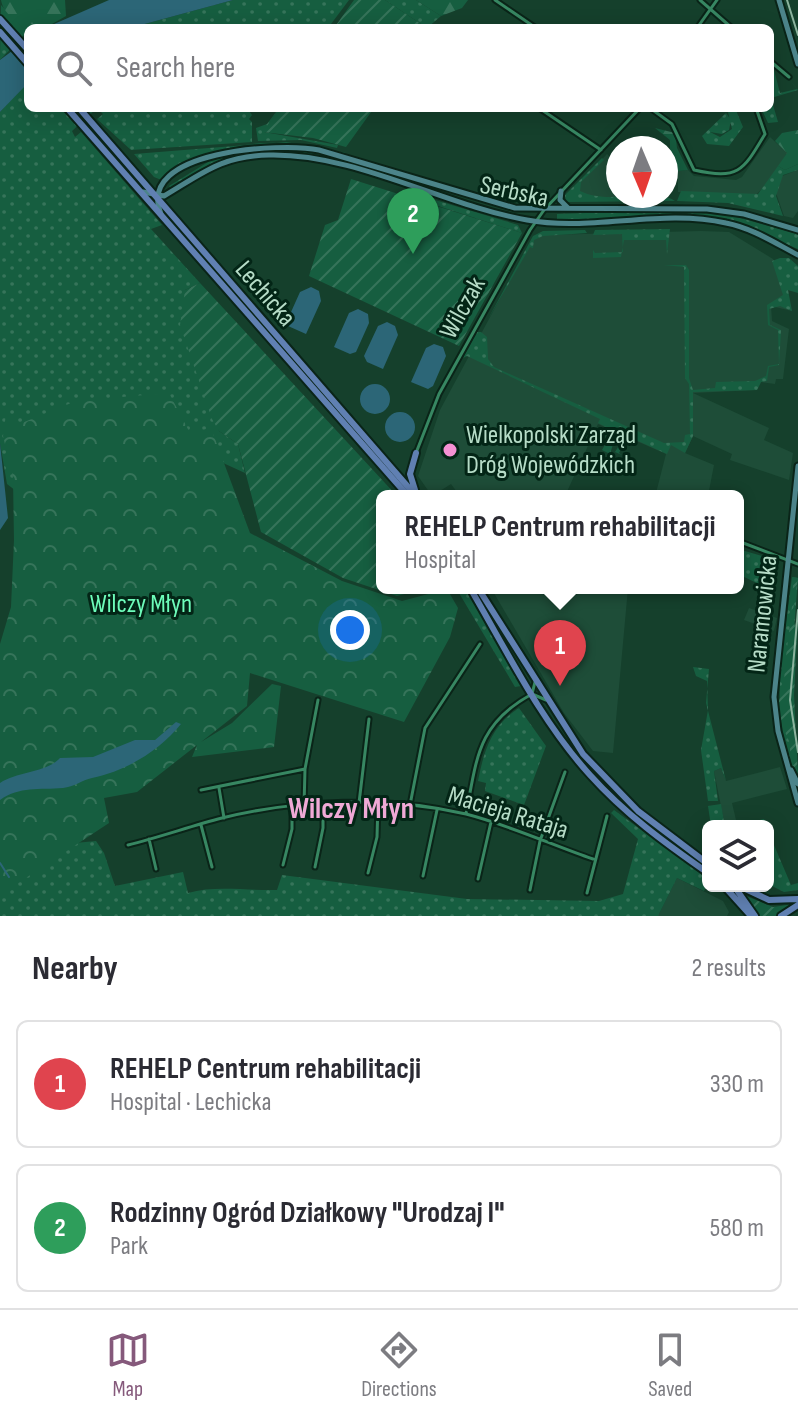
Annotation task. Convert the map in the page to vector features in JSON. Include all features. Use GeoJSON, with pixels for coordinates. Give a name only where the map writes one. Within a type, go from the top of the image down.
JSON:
{"type":"FeatureCollection","features":[{"type":"Feature","properties":{"kind":"main road"},"geometry":{"type":"LineString","coordinates":[[0,19],[24,46]]}},
{"type":"Feature","properties":{"kind":"main road"},"geometry":{"type":"LineString","coordinates":[[0,32],[24,59]]}},
{"type":"Feature","properties":{"kind":"main road","name":"Lechicka"},"geometry":{"type":"LineString","coordinates":[[71,112],[403,490]]}},
{"type":"Feature","properties":{"kind":"main road","name":"Lechicka"},"geometry":{"type":"LineString","coordinates":[[82,112],[412,490]]}},
{"type":"Feature","properties":{"kind":"main road"},"geometry":{"type":"LineString","coordinates":[[415,490],[410,478],[416,453]]}},
{"type":"Feature","properties":{"kind":"main road"},"geometry":{"type":"LineString","coordinates":[[474,594],[567,747],[614,800],[649,831],[702,869]]}},
{"type":"Feature","properties":{"kind":"main road"},"geometry":{"type":"LineString","coordinates":[[482,594],[578,748],[607,781],[663,831],[702,860]]}},
{"type":"Feature","properties":{"kind":"main road"},"geometry":{"type":"LineString","coordinates":[[730,892],[751,916]]}},
{"type":"Feature","properties":{"kind":"main road"},"geometry":{"type":"LineString","coordinates":[[740,892],[751,916]]}},
{"type":"Feature","properties":{"kind":"main road"},"geometry":{"type":"LineString","coordinates":[[751,892],[769,900],[798,899]]}},
{"type":"Feature","properties":{"kind":"main road"},"geometry":{"type":"LineString","coordinates":[[781,916],[798,905]]}},
{"type":"Feature","properties":{"kind":"street"},"geometry":{"type":"LineString","coordinates":[[495,0],[530,24]]}},
{"type":"Feature","properties":{"kind":"street"},"geometry":{"type":"LineString","coordinates":[[700,0],[728,24]]}},
{"type":"Feature","properties":{"kind":"street"},"geometry":{"type":"LineString","coordinates":[[700,24],[717,0]]}},
{"type":"Feature","properties":{"kind":"street"},"geometry":{"type":"LineString","coordinates":[[779,0],[798,64]]}},
{"type":"Feature","properties":{"kind":"street"},"geometry":{"type":"LineString","coordinates":[[774,66],[789,77]]}},
{"type":"Feature","properties":{"kind":"street"},"geometry":{"type":"LineString","coordinates":[[545,112],[601,150]]}},
{"type":"Feature","properties":{"kind":"street","name":"Wilczak"},"geometry":{"type":"LineString","coordinates":[[416,453],[439,394],[536,222],[561,191],[636,112]]}},
{"type":"Feature","properties":{"kind":"street"},"geometry":{"type":"LineString","coordinates":[[656,112],[672,124],[694,170],[733,174],[740,171],[765,134],[757,112]]}},
{"type":"Feature","properties":{"kind":"street","name":"Serbska"},"geometry":{"type":"LineString","coordinates":[[157,196],[164,184],[192,164],[215,153],[282,146],[319,150],[501,205],[544,210],[695,208],[733,212],[798,229]]}},
{"type":"Feature","properties":{"kind":"street"},"geometry":{"type":"LineString","coordinates":[[317,160],[319,150]]}},
{"type":"Feature","properties":{"kind":"street","name":"Serbska"},"geometry":{"type":"LineString","coordinates":[[157,196],[171,192],[201,170],[227,160],[271,155],[317,160],[536,222],[678,220],[735,225],[798,255]]}},
{"type":"Feature","properties":{"kind":"street"},"geometry":{"type":"LineString","coordinates":[[145,183],[154,186],[164,184]]}},
{"type":"Feature","properties":{"kind":"street"},"geometry":{"type":"LineString","coordinates":[[137,189],[157,196],[165,220]]}},
{"type":"Feature","properties":{"kind":"street"},"geometry":{"type":"LineString","coordinates":[[561,191],[563,205],[573,209]]}},
{"type":"Feature","properties":{"kind":"street"},"geometry":{"type":"LineString","coordinates":[[168,209],[171,192]]}},
{"type":"Feature","properties":{"kind":"street"},"geometry":{"type":"LineString","coordinates":[[678,220],[695,208]]}},
{"type":"Feature","properties":{"kind":"street","name":"Naramowicka"},"geometry":{"type":"LineString","coordinates":[[798,466],[774,697],[778,731],[798,803]]}},
{"type":"Feature","properties":{"kind":"street"},"geometry":{"type":"LineString","coordinates":[[744,543],[798,564]]}},
{"type":"Feature","properties":{"kind":"street"},"geometry":{"type":"LineString","coordinates":[[410,805],[425,728],[480,644]]}},
{"type":"Feature","properties":{"kind":"street"},"geometry":{"type":"LineString","coordinates":[[466,814],[482,743],[502,713],[532,694],[535,682]]}},
{"type":"Feature","properties":{"kind":"street"},"geometry":{"type":"LineString","coordinates":[[532,694],[546,700]]}},
{"type":"Feature","properties":{"kind":"street"},"geometry":{"type":"LineString","coordinates":[[304,806],[305,769],[318,700]]}},
{"type":"Feature","properties":{"kind":"street"},"geometry":{"type":"LineString","coordinates":[[359,803],[369,719]]}},
{"type":"Feature","properties":{"kind":"street","name":"Naramowicka"},"geometry":{"type":"LineString","coordinates":[[788,766],[798,784]]}},
{"type":"Feature","properties":{"kind":"street"},"geometry":{"type":"LineString","coordinates":[[201,790],[305,769]]}},
{"type":"Feature","properties":{"kind":"street"},"geometry":{"type":"LineString","coordinates":[[530,890],[540,841],[565,772]]}},
{"type":"Feature","properties":{"kind":"street"},"geometry":{"type":"LineString","coordinates":[[219,788],[224,818]]}},
{"type":"Feature","properties":{"kind":"street"},"geometry":{"type":"LineString","coordinates":[[368,873],[377,837],[378,803]]}},
{"type":"Feature","properties":{"kind":"street","name":"Macieja Rataja"},"geometry":{"type":"LineString","coordinates":[[128,845],[224,818],[304,806],[378,803],[466,814],[593,859]]}},
{"type":"Feature","properties":{"kind":"street"},"geometry":{"type":"LineString","coordinates":[[315,867],[323,828],[323,805]]}},
{"type":"Feature","properties":{"kind":"street"},"geometry":{"type":"LineString","coordinates":[[283,865],[292,829],[292,808]]}},
{"type":"Feature","properties":{"kind":"street"},"geometry":{"type":"LineString","coordinates":[[423,876],[437,810]]}},
{"type":"Feature","properties":{"kind":"street"},"geometry":{"type":"LineString","coordinates":[[587,893],[593,859],[607,816]]}},
{"type":"Feature","properties":{"kind":"street"},"geometry":{"type":"LineString","coordinates":[[478,879],[491,822]]}},
{"type":"Feature","properties":{"kind":"street"},"geometry":{"type":"LineString","coordinates":[[201,824],[212,867]]}},
{"type":"Feature","properties":{"kind":"street"},"geometry":{"type":"LineString","coordinates":[[149,839],[156,869]]}},
{"type":"Feature","properties":{"kind":"shaded area"},"geometry":{"type":"Polygon","coordinates":[[[770,137],[787,153],[771,179],[755,196],[678,192],[678,171],[688,170],[694,176],[736,180],[742,177],[770,137]]]}},
{"type":"Feature","properties":{"kind":"shaded area"},"geometry":{"type":"Polygon","coordinates":[[[606,155],[606,198],[581,199],[575,188],[606,155]]]}},
{"type":"Feature","properties":{"kind":"shaded area"},"geometry":{"type":"Polygon","coordinates":[[[798,170],[798,211],[793,218],[784,216],[776,193],[782,176],[798,170]]]}},
{"type":"Feature","properties":{"kind":"shaded area"},"geometry":{"type":"Polygon","coordinates":[[[729,232],[773,259],[792,311],[771,306],[772,321],[789,329],[783,379],[776,379],[775,384],[761,382],[757,390],[693,393],[769,428],[764,440],[793,453],[789,480],[730,460],[732,454],[693,436],[685,453],[714,465],[709,490],[657,490],[666,454],[598,424],[568,490],[456,490],[451,484],[442,490],[428,490],[418,476],[440,410],[532,239],[544,235],[729,232]]]}},
{"type":"Feature","properties":{"kind":"shaded area"},"geometry":{"type":"Polygon","coordinates":[[[495,594],[627,594],[613,753],[593,751],[564,713],[495,594]]]}},
{"type":"Feature","properties":{"kind":"shaded area"},"geometry":{"type":"Polygon","coordinates":[[[749,608],[777,618],[774,631],[744,620],[749,608]]]}},
{"type":"Feature","properties":{"kind":"shaded area"},"geometry":{"type":"Polygon","coordinates":[[[780,767],[787,789],[732,803],[736,820],[724,820],[714,771],[721,768],[726,781],[780,767]]]}},
{"type":"Feature","properties":{"kind":"shaded area"},"geometry":{"type":"Polygon","coordinates":[[[677,878],[723,901],[729,912],[727,916],[658,916],[677,878]]]}},
{"type":"Feature","properties":{"kind":"green space"},"geometry":{"type":"Polygon","coordinates":[[[1,0],[1,5],[24,29],[24,35],[0,60],[1,0]]]}},
{"type":"Feature","properties":{"kind":"green space"},"geometry":{"type":"Polygon","coordinates":[[[1,0],[65,0],[66,16],[52,24],[24,24],[24,30],[1,0]]]}},
{"type":"Feature","properties":{"kind":"green space"},"geometry":{"type":"Polygon","coordinates":[[[233,0],[349,0],[331,24],[145,24],[233,0]]]}},
{"type":"Feature","properties":{"kind":"green space"},"geometry":{"type":"Polygon","coordinates":[[[354,0],[385,0],[421,24],[337,24],[354,0]]]}},
{"type":"Feature","properties":{"kind":"green space"},"geometry":{"type":"Polygon","coordinates":[[[385,0],[416,0],[441,16],[432,24],[421,24],[385,0]]]}},
{"type":"Feature","properties":{"kind":"green space"},"geometry":{"type":"Polygon","coordinates":[[[416,0],[468,0],[462,8],[441,16],[416,0]]]}},
{"type":"Feature","properties":{"kind":"green space"},"geometry":{"type":"Polygon","coordinates":[[[774,70],[780,93],[797,89],[789,79],[798,90],[774,97],[774,70]]]}},
{"type":"Feature","properties":{"kind":"green space"},"geometry":{"type":"Polygon","coordinates":[[[24,86],[24,112],[93,112],[72,131],[75,137],[81,132],[162,225],[151,229],[200,283],[185,290],[219,431],[238,444],[245,473],[221,462],[20,494],[7,484],[0,443],[0,112],[24,86]]]}},
{"type":"Feature","properties":{"kind":"green space"},"geometry":{"type":"Polygon","coordinates":[[[774,108],[778,122],[768,123],[763,112],[774,112],[774,108]]]}},
{"type":"Feature","properties":{"kind":"green space"},"geometry":{"type":"Polygon","coordinates":[[[101,112],[250,112],[252,142],[131,150],[97,119],[103,114],[101,112]]]}},
{"type":"Feature","properties":{"kind":"green space"},"geometry":{"type":"Polygon","coordinates":[[[276,112],[264,132],[338,145],[337,148],[301,140],[258,141],[256,128],[267,124],[276,112]]]}},
{"type":"Feature","properties":{"kind":"green space"},"geometry":{"type":"Polygon","coordinates":[[[276,112],[371,112],[346,147],[313,138],[263,132],[276,112]]]}},
{"type":"Feature","properties":{"kind":"green space"},"geometry":{"type":"Polygon","coordinates":[[[728,112],[737,112],[743,127],[729,146],[707,144],[702,136],[726,113],[729,118],[728,112]],[[730,123],[729,130],[722,134],[710,132],[720,137],[732,129],[730,123]]]}},
{"type":"Feature","properties":{"kind":"green space"},"geometry":{"type":"Polygon","coordinates":[[[655,128],[675,133],[675,136],[665,136],[655,128]]]}},
{"type":"Feature","properties":{"kind":"green space"},"geometry":{"type":"Polygon","coordinates":[[[798,130],[798,164],[785,170],[778,166],[787,153],[775,141],[782,133],[798,130]]]}},
{"type":"Feature","properties":{"kind":"green space"},"geometry":{"type":"Polygon","coordinates":[[[245,145],[195,162],[164,181],[154,177],[134,154],[245,145]]]}},
{"type":"Feature","properties":{"kind":"green space"},"geometry":{"type":"Polygon","coordinates":[[[277,148],[311,151],[313,155],[242,155],[205,167],[171,189],[169,186],[213,159],[277,148]]]}},
{"type":"Feature","properties":{"kind":"green space"},"geometry":{"type":"Polygon","coordinates":[[[678,150],[688,170],[678,171],[678,150]]]}},
{"type":"Feature","properties":{"kind":"green space"},"geometry":{"type":"Polygon","coordinates":[[[602,158],[604,160],[581,182],[580,191],[606,197],[606,202],[566,202],[565,195],[602,158]]]}},
{"type":"Feature","properties":{"kind":"green space"},"geometry":{"type":"Polygon","coordinates":[[[798,164],[798,170],[783,175],[776,196],[783,216],[728,203],[678,201],[681,191],[758,194],[778,166],[785,170],[798,164]]]}},
{"type":"Feature","properties":{"kind":"green space"},"geometry":{"type":"Polygon","coordinates":[[[351,179],[522,233],[459,346],[309,276],[325,225],[338,220],[351,179]]]}},
{"type":"Feature","properties":{"kind":"green space"},"geometry":{"type":"Polygon","coordinates":[[[405,191],[518,225],[522,233],[404,195],[405,191]]]}},
{"type":"Feature","properties":{"kind":"green space"},"geometry":{"type":"Polygon","coordinates":[[[672,210],[671,217],[557,220],[557,214],[672,210]]]}},
{"type":"Feature","properties":{"kind":"green space"},"geometry":{"type":"Polygon","coordinates":[[[690,212],[733,216],[794,233],[798,235],[798,249],[736,223],[683,217],[690,212]]]}},
{"type":"Feature","properties":{"kind":"green space"},"geometry":{"type":"Polygon","coordinates":[[[670,229],[667,254],[666,240],[624,240],[623,247],[622,234],[593,235],[595,230],[670,229]]]}},
{"type":"Feature","properties":{"kind":"green space"},"geometry":{"type":"Polygon","coordinates":[[[585,230],[587,233],[543,236],[534,240],[533,248],[530,247],[487,321],[533,236],[543,231],[585,230]]]}},
{"type":"Feature","properties":{"kind":"green space"},"geometry":{"type":"Polygon","coordinates":[[[593,250],[595,253],[622,252],[621,257],[593,258],[593,250]]]}},
{"type":"Feature","properties":{"kind":"green space"},"geometry":{"type":"Polygon","coordinates":[[[789,258],[798,266],[798,293],[788,290],[792,311],[780,306],[769,309],[770,325],[781,330],[779,365],[769,367],[767,381],[761,382],[757,390],[693,392],[693,436],[685,453],[671,445],[667,454],[627,436],[619,453],[622,455],[615,452],[620,444],[614,441],[610,454],[602,450],[606,443],[610,445],[616,432],[598,423],[600,419],[467,356],[463,358],[477,332],[481,332],[487,337],[488,359],[494,367],[664,443],[684,442],[685,435],[690,434],[689,384],[685,378],[684,267],[664,265],[686,265],[689,270],[689,378],[693,390],[715,388],[716,382],[755,381],[766,376],[768,366],[779,364],[778,330],[768,325],[767,305],[783,295],[772,261],[789,258]]]}},
{"type":"Feature","properties":{"kind":"green space"},"geometry":{"type":"Polygon","coordinates":[[[200,283],[391,490],[376,490],[376,589],[343,578],[261,532],[238,444],[219,431],[212,419],[180,325],[185,290],[200,283]]]}},
{"type":"Feature","properties":{"kind":"green space","name":"Wilczy Młyn"},"geometry":{"type":"Polygon","coordinates":[[[170,395],[190,433],[211,428],[250,533],[342,581],[376,594],[402,601],[428,594],[450,594],[458,608],[450,637],[404,722],[250,673],[247,706],[201,742],[232,723],[272,684],[281,686],[274,747],[192,757],[197,745],[137,792],[104,798],[109,823],[0,895],[0,644],[11,607],[14,540],[13,477],[3,436],[6,414],[17,425],[76,401],[170,395]]]}},
{"type":"Feature","properties":{"kind":"green space"},"geometry":{"type":"Polygon","coordinates":[[[744,551],[762,556],[760,572],[769,589],[744,577],[744,551]]]}},
{"type":"Feature","properties":{"kind":"green space"},"geometry":{"type":"Polygon","coordinates":[[[792,577],[798,578],[789,695],[798,779],[782,729],[780,704],[782,654],[792,577]]]}},
{"type":"Feature","properties":{"kind":"green space"},"geometry":{"type":"Polygon","coordinates":[[[793,577],[798,578],[792,617],[795,626],[798,616],[794,695],[798,775],[791,762],[789,741],[778,707],[784,687],[793,577]]]}},
{"type":"Feature","properties":{"kind":"green space"},"geometry":{"type":"Polygon","coordinates":[[[460,594],[468,594],[521,686],[515,687],[460,594]]]}},
{"type":"Feature","properties":{"kind":"green space"},"geometry":{"type":"Polygon","coordinates":[[[693,667],[709,669],[707,689],[707,681],[696,676],[693,667]]]}},
{"type":"Feature","properties":{"kind":"green space"},"geometry":{"type":"Polygon","coordinates":[[[519,708],[546,746],[524,805],[485,791],[486,783],[478,781],[483,759],[496,730],[519,708]]]}},
{"type":"Feature","properties":{"kind":"green space"},"geometry":{"type":"Polygon","coordinates":[[[708,710],[726,781],[721,768],[714,771],[718,801],[708,801],[701,750],[708,710]]]}},
{"type":"Feature","properties":{"kind":"green space"},"geometry":{"type":"Polygon","coordinates":[[[721,804],[724,820],[710,820],[708,806],[721,804]]]}},
{"type":"Feature","properties":{"kind":"green space"},"geometry":{"type":"Polygon","coordinates":[[[614,810],[702,875],[702,890],[677,878],[658,916],[0,916],[0,892],[75,843],[96,841],[104,853],[115,886],[183,872],[188,893],[220,889],[277,890],[282,875],[467,899],[599,901],[623,894],[638,839],[611,813],[614,810]]]}},
{"type":"Feature","properties":{"kind":"green space"},"geometry":{"type":"Polygon","coordinates":[[[774,845],[791,885],[798,883],[798,890],[784,892],[774,887],[774,845]]]}},
{"type":"Feature","properties":{"kind":"green space"},"geometry":{"type":"Polygon","coordinates":[[[746,896],[773,907],[794,904],[778,916],[759,916],[746,896]]]}},
{"type":"Feature","properties":{"kind":"water"},"geometry":{"type":"Polygon","coordinates":[[[109,0],[233,0],[145,24],[54,24],[109,0]]]}},
{"type":"Feature","properties":{"kind":"water"},"geometry":{"type":"Polygon","coordinates":[[[24,42],[24,87],[0,112],[0,60],[24,42]]]}},
{"type":"Feature","properties":{"kind":"water"},"geometry":{"type":"Polygon","coordinates":[[[311,287],[319,291],[321,301],[306,334],[288,326],[287,321],[300,292],[311,287]]]}},
{"type":"Feature","properties":{"kind":"water"},"geometry":{"type":"Polygon","coordinates":[[[358,309],[368,314],[369,323],[356,352],[350,354],[334,347],[349,313],[358,309]]]}},
{"type":"Feature","properties":{"kind":"water"},"geometry":{"type":"Polygon","coordinates":[[[387,322],[395,326],[398,335],[383,369],[367,362],[364,356],[378,326],[387,322]]]}},
{"type":"Feature","properties":{"kind":"water"},"geometry":{"type":"Polygon","coordinates":[[[434,344],[443,347],[446,356],[433,386],[428,389],[411,382],[426,348],[434,344]]]}},
{"type":"Feature","properties":{"kind":"water"},"geometry":{"type":"Polygon","coordinates":[[[375,384],[386,388],[390,399],[386,410],[375,414],[364,410],[360,399],[364,388],[375,384]]]}},
{"type":"Feature","properties":{"kind":"water"},"geometry":{"type":"Polygon","coordinates":[[[400,412],[411,416],[415,427],[411,438],[400,442],[389,438],[385,427],[389,416],[400,412]]]}},
{"type":"Feature","properties":{"kind":"water"},"geometry":{"type":"Polygon","coordinates":[[[0,443],[8,518],[0,530],[0,443]]]}},
{"type":"Feature","properties":{"kind":"water"},"geometry":{"type":"Polygon","coordinates":[[[176,722],[181,724],[163,743],[117,770],[67,787],[22,791],[0,800],[0,783],[7,779],[47,767],[60,758],[93,757],[135,740],[155,740],[176,722]]]}},
{"type":"Feature","properties":{"kind":"waterway"},"geometry":{"type":"LineString","coordinates":[[0,863],[9,877]]}},
{"type":"Feature","properties":{"kind":"tram line"},"geometry":{"type":"LineString","coordinates":[[787,0],[798,35]]}},
{"type":"Feature","properties":{"kind":"tram line"},"geometry":{"type":"LineString","coordinates":[[798,610],[790,700],[798,752]]}},
{"type":"Feature","properties":{"kind":"place","name":"Rodzinny Ogród Działkowy \"Urodzaj I\""},"geometry":{"type":"Point","coordinates":[413,254]}},
{"type":"Feature","properties":{"kind":"place","name":"Wielkopolski Zarząd Dróg Wojewódzkich"},"geometry":{"type":"Point","coordinates":[450,450]}},
{"type":"Feature","properties":{"kind":"place","name":"REHELP Centrum rehabilitacji"},"geometry":{"type":"Point","coordinates":[560,686]}},
{"type":"Feature","properties":{"kind":"district","name":"Wilczy Młyn"},"geometry":{"type":"Point","coordinates":[351,809]}}]}
